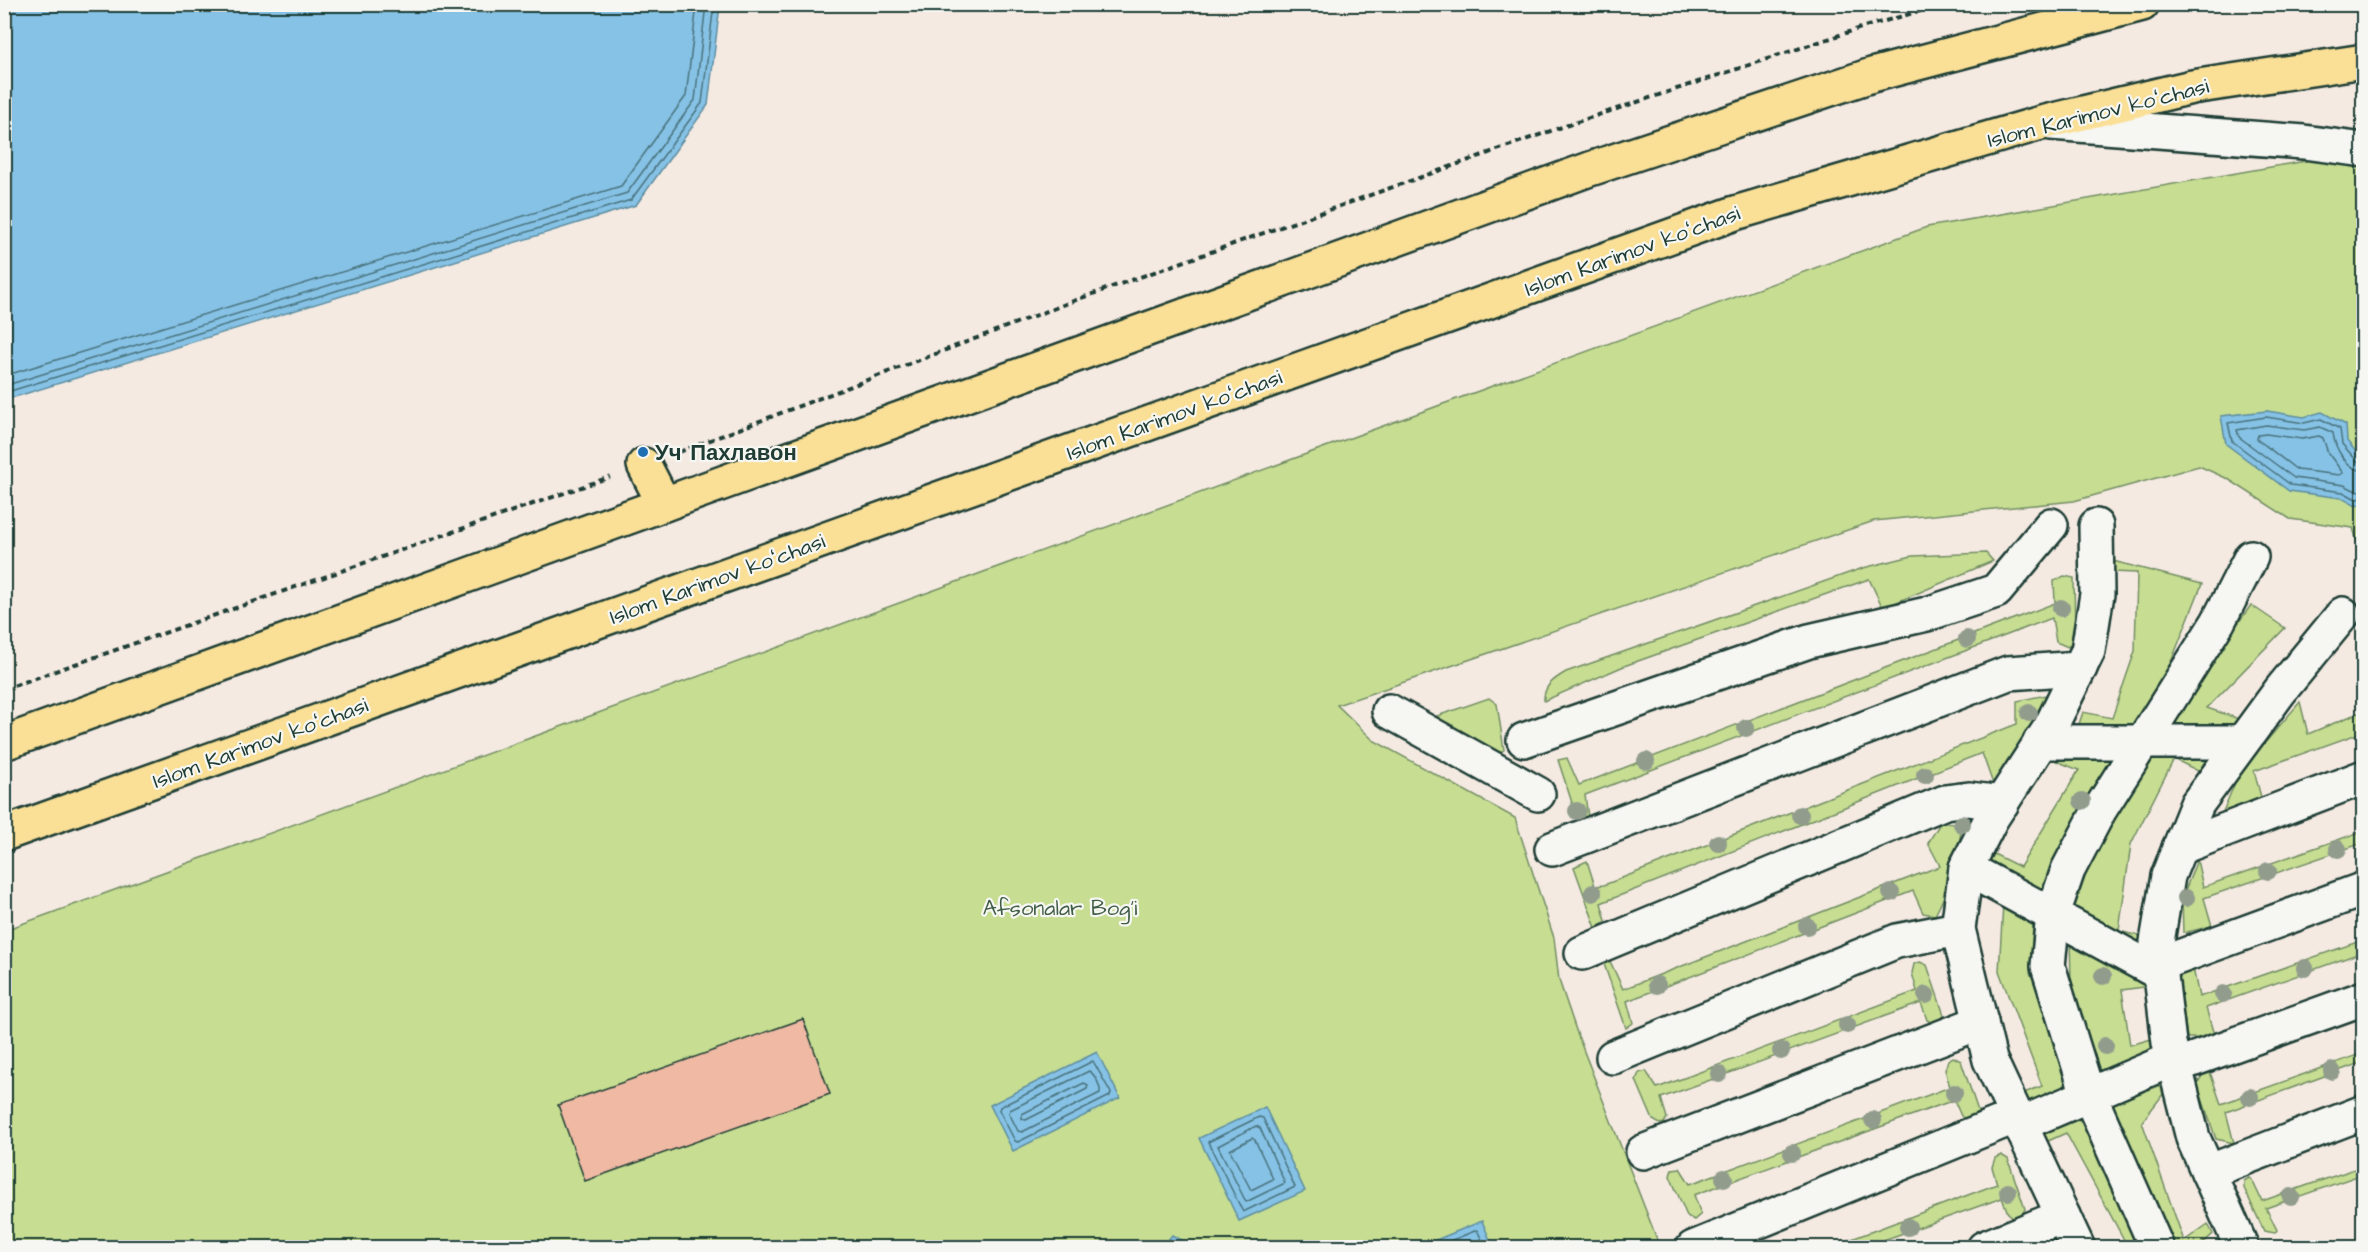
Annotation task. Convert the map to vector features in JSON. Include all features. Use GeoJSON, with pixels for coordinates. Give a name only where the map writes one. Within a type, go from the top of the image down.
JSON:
{"type":"FeatureCollection","features":[{"type":"Feature","properties":{"kind":"main road"},"geometry":{"type":"LineString","coordinates":[[4,743],[1590,169],[1872,75],[2142,4]]}},
{"type":"Feature","properties":{"kind":"main road","name":"Islom Karimov koʻchasi"},"geometry":{"type":"LineString","coordinates":[[4,834],[1735,213],[2042,123],[2192,87],[2364,61]]}},
{"type":"Feature","properties":{"kind":"main road"},"geometry":{"type":"LineString","coordinates":[[644,465],[664,504]]}},
{"type":"Feature","properties":{"kind":"lane"},"geometry":{"type":"LineString","coordinates":[[2042,123],[2304,142],[2364,150]]}},
{"type":"Feature","properties":{"kind":"lane"},"geometry":{"type":"LineString","coordinates":[[1524,740],[1809,641],[1927,614],[1996,591],[2051,525]]}},
{"type":"Feature","properties":{"kind":"lane"},"geometry":{"type":"LineString","coordinates":[[2078,1248],[1990,1060],[1958,929],[1966,868],[2002,803],[2040,742],[2088,651],[2097,594],[2096,526]]}},
{"type":"Feature","properties":{"kind":"lane"},"geometry":{"type":"LineString","coordinates":[[2157,1248],[2090,1094],[2048,966],[2053,914],[2068,870],[2099,811],[2218,622],[2251,557]]}},
{"type":"Feature","properties":{"kind":"lane"},"geometry":{"type":"LineString","coordinates":[[2229,1241],[2208,1172],[2193,1138],[2169,1043],[2157,942],[2168,876],[2197,804],[2280,691],[2343,614]]}},
{"type":"Feature","properties":{"kind":"lane"},"geometry":{"type":"LineString","coordinates":[[1552,849],[2008,673],[2080,668]]}},
{"type":"Feature","properties":{"kind":"lane"},"geometry":{"type":"LineString","coordinates":[[1389,711],[1538,794]]}},
{"type":"Feature","properties":{"kind":"lane"},"geometry":{"type":"LineString","coordinates":[[2040,742],[2242,742]]}},
{"type":"Feature","properties":{"kind":"lane"},"geometry":{"type":"LineString","coordinates":[[2179,848],[2364,777]]}},
{"type":"Feature","properties":{"kind":"lane"},"geometry":{"type":"LineString","coordinates":[[1582,953],[1945,802],[1969,799],[2002,803]]}},
{"type":"Feature","properties":{"kind":"lane"},"geometry":{"type":"LineString","coordinates":[[1966,868],[2160,969],[2364,889]]}},
{"type":"Feature","properties":{"kind":"lane"},"geometry":{"type":"LineString","coordinates":[[1613,1057],[1897,941],[1958,929]]}},
{"type":"Feature","properties":{"kind":"lane"},"geometry":{"type":"LineString","coordinates":[[1693,1248],[2019,1120],[2174,1063],[2364,998]]}},
{"type":"Feature","properties":{"kind":"lane"},"geometry":{"type":"LineString","coordinates":[[1642,1152],[1981,1022]]}},
{"type":"Feature","properties":{"kind":"lane"},"geometry":{"type":"LineString","coordinates":[[2208,1172],[2364,1112]]}},
{"type":"Feature","properties":{"kind":"lane"},"geometry":{"type":"LineString","coordinates":[[1984,1248],[2063,1216]]}},
{"type":"Feature","properties":{"kind":"path"},"geometry":{"type":"LineString","coordinates":[[4,689],[644,465],[1084,297],[1537,136],[1864,27],[1945,4]]}},
{"type":"Feature","properties":{"kind":"green space","name":"Afsonalar Bog'i"},"geometry":{"type":"Polygon","coordinates":[[[2363,151],[2363,561],[2353,528],[2290,519],[2228,479],[2199,466],[2074,501],[1874,521],[1337,705],[1373,740],[1515,818],[1554,938],[1559,980],[1578,1036],[1660,1247],[5,1248],[5,930],[1927,227],[2363,151]]]}},
{"type":"Feature","properties":{"kind":"green space"},"geometry":{"type":"Polygon","coordinates":[[[1986,553],[1993,561],[1883,608],[1869,579],[1624,666],[1544,701],[1547,687],[1566,672],[1863,568],[1912,556],[1986,553]]]}},
{"type":"Feature","properties":{"kind":"green space"},"geometry":{"type":"Polygon","coordinates":[[[2113,561],[2202,584],[2171,662],[2135,730],[2076,733],[2083,712],[2112,718],[2135,651],[2137,573],[2111,572],[2113,561]]]}},
{"type":"Feature","properties":{"kind":"green space"},"geometry":{"type":"Polygon","coordinates":[[[2064,576],[2074,578],[2075,637],[2068,647],[2056,642],[2052,618],[1585,795],[1588,817],[1579,824],[1558,760],[1567,758],[1579,785],[2055,603],[2054,581],[2064,576]]]}},
{"type":"Feature","properties":{"kind":"green space"},"geometry":{"type":"Polygon","coordinates":[[[2251,605],[2285,628],[2207,708],[2239,719],[2229,733],[2161,731],[2251,605]]]}},
{"type":"Feature","properties":{"kind":"green space"},"geometry":{"type":"Polygon","coordinates":[[[2051,694],[2023,742],[1993,784],[1982,753],[1601,903],[1606,921],[1596,928],[1574,867],[1587,861],[1595,886],[1604,885],[2017,724],[2017,701],[2051,694]]]}},
{"type":"Feature","properties":{"kind":"green space"},"geometry":{"type":"Polygon","coordinates":[[[1489,698],[1497,704],[1504,750],[1497,755],[1438,726],[1437,716],[1489,698]]]}},
{"type":"Feature","properties":{"kind":"green space"},"geometry":{"type":"Polygon","coordinates":[[[2300,702],[2308,734],[2363,711],[2363,732],[2254,771],[2261,797],[2222,814],[2239,773],[2300,702]]]}},
{"type":"Feature","properties":{"kind":"green space"},"geometry":{"type":"Polygon","coordinates":[[[2210,748],[2200,772],[2174,759],[2131,844],[2119,931],[2151,939],[2143,951],[2073,909],[2098,840],[2149,751],[2210,748]]]}},
{"type":"Feature","properties":{"kind":"green space"},"geometry":{"type":"Polygon","coordinates":[[[2057,754],[2117,754],[2041,895],[1986,864],[1992,853],[2020,867],[2079,770],[2056,761],[2057,754]]]}},
{"type":"Feature","properties":{"kind":"green space"},"geometry":{"type":"Polygon","coordinates":[[[1940,823],[1962,824],[1953,871],[1935,915],[1923,913],[1913,891],[1627,1001],[1633,1023],[1626,1028],[1604,964],[1609,959],[1623,989],[1940,866],[1928,843],[1940,823]]]}},
{"type":"Feature","properties":{"kind":"green space"},"geometry":{"type":"Polygon","coordinates":[[[2363,831],[2363,843],[2204,898],[2212,926],[2183,933],[2182,898],[2197,860],[2203,887],[2363,831]]]}},
{"type":"Feature","properties":{"kind":"green space"},"geometry":{"type":"Polygon","coordinates":[[[1973,892],[2034,911],[2030,972],[2075,1084],[2023,1105],[2016,1096],[2042,1086],[1999,971],[2003,904],[1973,892]]]}},
{"type":"Feature","properties":{"kind":"green space"},"geometry":{"type":"Polygon","coordinates":[[[2070,933],[2151,986],[2122,990],[2130,1045],[2155,1038],[2156,1052],[2100,1076],[2084,1035],[2071,986],[2070,933]]]}},
{"type":"Feature","properties":{"kind":"green space"},"geometry":{"type":"Polygon","coordinates":[[[2363,940],[2363,952],[2206,1008],[2215,1038],[2187,1038],[2178,976],[2193,968],[2199,997],[2363,940]]]}},
{"type":"Feature","properties":{"kind":"green space"},"geometry":{"type":"Polygon","coordinates":[[[1920,962],[1927,965],[1944,1015],[1940,1023],[1934,1024],[1927,1020],[1921,1003],[1661,1098],[1667,1118],[1664,1123],[1660,1124],[1653,1120],[1636,1080],[1639,1073],[1646,1071],[1657,1088],[1917,991],[1912,973],[1914,964],[1920,962]]]}},
{"type":"Feature","properties":{"kind":"green space"},"geometry":{"type":"Polygon","coordinates":[[[2363,1053],[2363,1062],[2226,1112],[2234,1143],[2216,1139],[2197,1084],[2208,1066],[2221,1104],[2363,1053]]]}},
{"type":"Feature","properties":{"kind":"green space"},"geometry":{"type":"Polygon","coordinates":[[[1953,1057],[1961,1061],[1978,1111],[1973,1119],[1967,1120],[1961,1116],[1954,1100],[1694,1195],[1701,1214],[1694,1220],[1687,1216],[1670,1176],[1672,1169],[1680,1168],[1690,1184],[1950,1087],[1945,1070],[1948,1060],[1953,1057]]]}},
{"type":"Feature","properties":{"kind":"green space"},"geometry":{"type":"Polygon","coordinates":[[[2164,1084],[2167,1089],[2142,1122],[2184,1241],[2208,1224],[2213,1234],[2199,1247],[2172,1247],[2109,1105],[2164,1084]]]}},
{"type":"Feature","properties":{"kind":"green space"},"geometry":{"type":"Polygon","coordinates":[[[2091,1115],[2149,1247],[2128,1247],[2066,1133],[2046,1142],[2041,1134],[2091,1115]]]}},
{"type":"Feature","properties":{"kind":"green space"},"geometry":{"type":"Polygon","coordinates":[[[2001,1155],[2008,1159],[2025,1209],[2021,1217],[2014,1218],[2008,1213],[2002,1198],[1864,1247],[1828,1248],[1997,1184],[1992,1167],[1995,1158],[2001,1155]]]}},
{"type":"Feature","properties":{"kind":"green space"},"geometry":{"type":"Polygon","coordinates":[[[2363,1166],[2363,1174],[2266,1208],[2277,1230],[2275,1233],[2264,1231],[2244,1188],[2244,1181],[2249,1178],[2262,1201],[2363,1166]]]}},
{"type":"Feature","properties":{"kind":"water"},"geometry":{"type":"Polygon","coordinates":[[[5,4],[720,5],[708,105],[636,205],[5,400],[5,4]]]}},
{"type":"Feature","properties":{"kind":"water"},"geometry":{"type":"Polygon","coordinates":[[[2267,411],[2304,417],[2322,412],[2346,425],[2347,441],[2363,460],[2363,503],[2356,506],[2342,498],[2289,491],[2226,444],[2221,416],[2267,411]]]}},
{"type":"Feature","properties":{"kind":"water"},"geometry":{"type":"Polygon","coordinates":[[[1097,1052],[1120,1098],[1013,1151],[990,1105],[1097,1052]]]}},
{"type":"Feature","properties":{"kind":"water"},"geometry":{"type":"Polygon","coordinates":[[[1265,1107],[1305,1191],[1239,1221],[1199,1138],[1265,1107]]]}},
{"type":"Feature","properties":{"kind":"water"},"geometry":{"type":"Polygon","coordinates":[[[1482,1221],[1493,1247],[1419,1247],[1482,1221]]]}},
{"type":"Feature","properties":{"kind":"water"},"geometry":{"type":"Polygon","coordinates":[[[1172,1235],[1195,1247],[1163,1247],[1172,1235]]]}},
{"type":"Feature","properties":{"kind":"building"},"geometry":{"type":"Polygon","coordinates":[[[803,1019],[830,1094],[585,1181],[558,1105],[803,1019]]]}},
{"type":"Feature","properties":{"kind":"place","name":"Уч Пахлавон"},"geometry":{"type":"Point","coordinates":[643,452]}}]}
